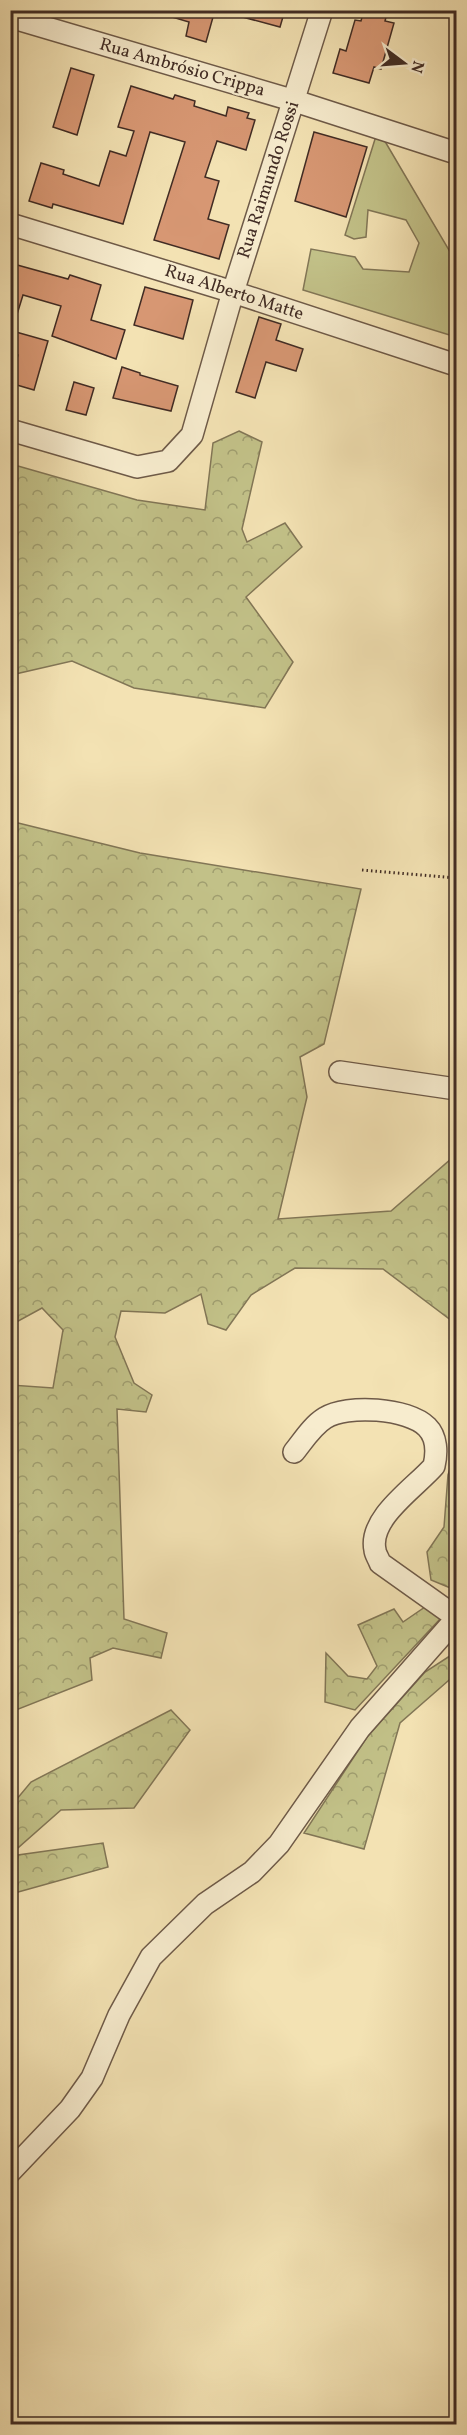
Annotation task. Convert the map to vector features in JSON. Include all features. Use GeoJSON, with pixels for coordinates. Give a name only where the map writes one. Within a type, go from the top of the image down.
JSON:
{"type":"FeatureCollection","features":[{"type":"Feature","properties":{"kind":"street","name":"Rua Raimundo Rossi"},"geometry":{"type":"LineString","coordinates":[[10,430],[138,467],[168,461],[192,435],[233,292],[322,10]]}},
{"type":"Feature","properties":{"kind":"street","name":"Rua Ambrósio Crippa"},"geometry":{"type":"LineString","coordinates":[[10,17],[295,101],[456,153]]}},
{"type":"Feature","properties":{"kind":"street","name":"Rua Alberto Matte"},"geometry":{"type":"LineString","coordinates":[[10,224],[233,292],[456,365]]}},
{"type":"Feature","properties":{"kind":"street"},"geometry":{"type":"LineString","coordinates":[[340,1072],[456,1089]]}},
{"type":"Feature","properties":{"kind":"street"},"geometry":{"type":"LineString","coordinates":[[10,2172],[70,2109],[92,2078],[119,2015],[151,1957],[205,1904],[252,1872],[279,1844],[360,1728],[456,1618],[380,1563],[374,1549],[378,1527],[391,1509],[435,1466],[436,1444],[428,1427],[413,1418],[391,1412],[346,1411],[326,1417],[314,1427],[294,1452]]}},
{"type":"Feature","properties":{"kind":"path"},"geometry":{"type":"LineString","coordinates":[[362,870],[456,878]]}},
{"type":"Feature","properties":{"kind":"green space"},"geometry":{"type":"Polygon","coordinates":[[[376,136],[383,138],[456,262],[456,337],[303,290],[311,249],[355,257],[363,269],[409,272],[419,243],[406,220],[368,210],[366,237],[354,239],[345,235],[376,136]]]}},
{"type":"Feature","properties":{"kind":"green space"},"geometry":{"type":"Polygon","coordinates":[[[239,431],[262,442],[242,529],[247,542],[285,523],[302,547],[246,597],[293,662],[265,708],[134,688],[72,661],[11,675],[11,464],[137,500],[205,510],[213,443],[239,431]]]}},
{"type":"Feature","properties":{"kind":"green space"},"geometry":{"type":"Polygon","coordinates":[[[10,821],[140,853],[361,889],[324,1044],[300,1057],[307,1097],[278,1219],[391,1211],[456,1157],[456,1324],[383,1269],[295,1268],[251,1295],[226,1330],[208,1324],[201,1294],[165,1313],[121,1311],[115,1337],[134,1383],[152,1395],[146,1412],[117,1409],[124,1619],[167,1633],[161,1658],[113,1648],[90,1658],[92,1680],[11,1712],[11,1385],[53,1388],[63,1330],[42,1308],[11,1325],[10,821]]]}},
{"type":"Feature","properties":{"kind":"green space"},"geometry":{"type":"Polygon","coordinates":[[[456,1450],[456,1586],[453,1589],[431,1580],[427,1552],[444,1527],[448,1475],[456,1450]]]}},
{"type":"Feature","properties":{"kind":"green space"},"geometry":{"type":"Polygon","coordinates":[[[428,1605],[441,1618],[355,1710],[325,1702],[326,1653],[348,1676],[367,1679],[377,1666],[358,1625],[394,1609],[403,1622],[428,1605]]]}},
{"type":"Feature","properties":{"kind":"green space"},"geometry":{"type":"Polygon","coordinates":[[[456,1652],[456,1674],[400,1723],[364,1849],[304,1833],[367,1737],[425,1672],[456,1652]]]}},
{"type":"Feature","properties":{"kind":"green space"},"geometry":{"type":"Polygon","coordinates":[[[171,1710],[190,1730],[134,1808],[61,1810],[11,1854],[11,1806],[31,1782],[171,1710]]]}},
{"type":"Feature","properties":{"kind":"green space"},"geometry":{"type":"Polygon","coordinates":[[[103,1843],[108,1867],[11,1894],[11,1856],[103,1843]]]}},
{"type":"Feature","properties":{"kind":"building"},"geometry":{"type":"Polygon","coordinates":[[[163,10],[215,10],[206,42],[186,36],[189,22],[162,14],[163,10]]]}},
{"type":"Feature","properties":{"kind":"building"},"geometry":{"type":"Polygon","coordinates":[[[236,10],[285,10],[280,27],[235,15],[236,10]]]}},
{"type":"Feature","properties":{"kind":"building"},"geometry":{"type":"Polygon","coordinates":[[[364,10],[388,10],[385,21],[394,23],[381,69],[374,67],[369,83],[333,73],[340,49],[346,51],[355,20],[361,21],[364,10]]]}},
{"type":"Feature","properties":{"kind":"building"},"geometry":{"type":"Polygon","coordinates":[[[71,68],[94,75],[77,135],[53,127],[71,68]]]}},
{"type":"Feature","properties":{"kind":"building"},"geometry":{"type":"Polygon","coordinates":[[[131,86],[173,99],[175,95],[195,101],[194,106],[226,116],[228,107],[249,113],[247,118],[255,120],[246,150],[217,141],[205,177],[219,181],[208,219],[229,225],[219,259],[154,240],[185,142],[150,132],[123,224],[53,204],[52,208],[29,201],[41,163],[64,170],[63,174],[99,186],[110,151],[126,156],[134,131],[118,127],[131,86]]]}},
{"type":"Feature","properties":{"kind":"building"},"geometry":{"type":"Polygon","coordinates":[[[314,132],[367,147],[346,217],[295,201],[314,132]]]}},
{"type":"Feature","properties":{"kind":"building"},"geometry":{"type":"Polygon","coordinates":[[[10,263],[68,279],[70,275],[101,285],[91,320],[125,330],[116,359],[52,336],[61,306],[23,295],[14,324],[10,323],[10,263]]]}},
{"type":"Feature","properties":{"kind":"building"},"geometry":{"type":"Polygon","coordinates":[[[145,287],[193,300],[183,339],[134,325],[145,287]]]}},
{"type":"Feature","properties":{"kind":"building"},"geometry":{"type":"Polygon","coordinates":[[[259,317],[281,324],[276,340],[303,349],[296,371],[266,362],[255,398],[236,392],[259,317]]]}},
{"type":"Feature","properties":{"kind":"building"},"geometry":{"type":"Polygon","coordinates":[[[16,332],[48,341],[34,390],[10,383],[18,355],[10,353],[16,332]]]}},
{"type":"Feature","properties":{"kind":"building"},"geometry":{"type":"Polygon","coordinates":[[[122,367],[178,386],[171,411],[113,398],[122,367]]]}},
{"type":"Feature","properties":{"kind":"building"},"geometry":{"type":"Polygon","coordinates":[[[74,382],[94,388],[86,415],[66,410],[74,382]]]}}]}
